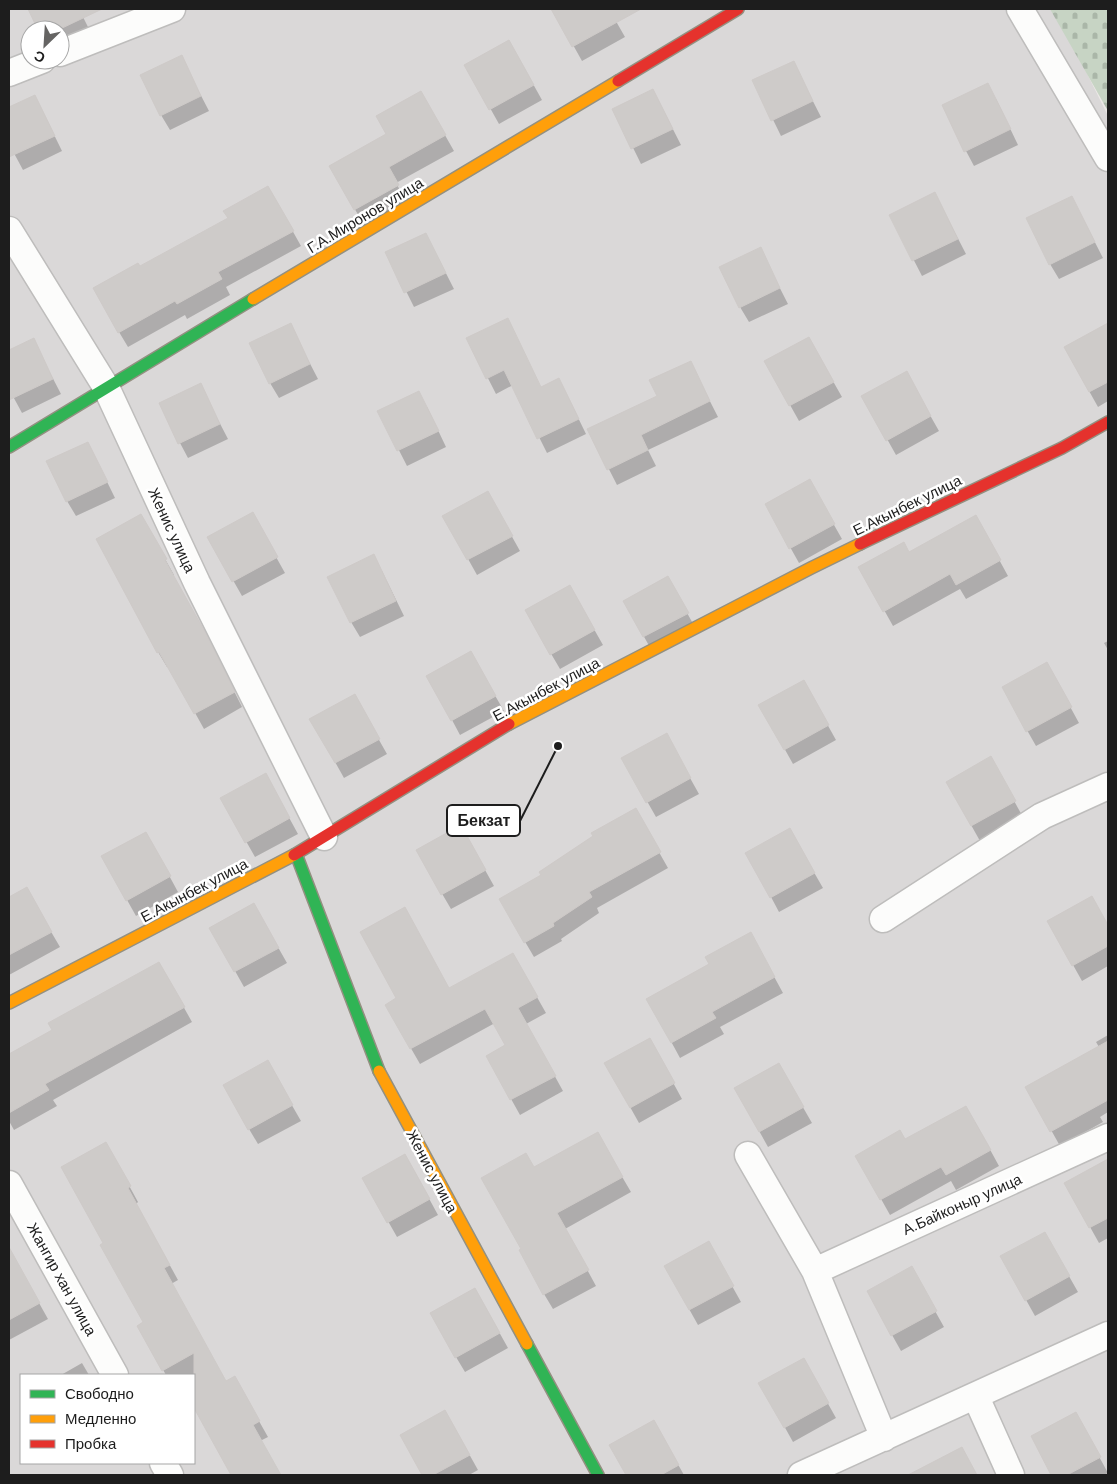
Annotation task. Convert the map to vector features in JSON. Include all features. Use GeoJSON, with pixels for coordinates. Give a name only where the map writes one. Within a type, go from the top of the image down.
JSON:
{"type":"FeatureCollection","features":[{"type":"Feature","properties":{"kind":"street"},"geometry":{"type":"LineString","coordinates":[[70,49],[172,9]]}},
{"type":"Feature","properties":{"kind":"street","name":"Г.А.Миронов улица"},"geometry":{"type":"LineString","coordinates":[[9,448],[106,387],[738,9]]}},
{"type":"Feature","properties":{"kind":"street"},"geometry":{"type":"LineString","coordinates":[[1020,9],[1108,158]]}},
{"type":"Feature","properties":{"kind":"street","name":"Женис улица"},"geometry":{"type":"LineString","coordinates":[[9,230],[106,387],[197,584],[324,837]]}},
{"type":"Feature","properties":{"kind":"street","name":"Е.Акынбек улица"},"geometry":{"type":"LineString","coordinates":[[9,1004],[296,854],[517,719],[811,568],[1062,448],[1108,422]]}},
{"type":"Feature","properties":{"kind":"street"},"geometry":{"type":"LineString","coordinates":[[883,919],[1042,816],[1108,786]]}},
{"type":"Feature","properties":{"kind":"street","name":"Женис улица"},"geometry":{"type":"LineString","coordinates":[[296,854],[382,1077],[598,1475]]}},
{"type":"Feature","properties":{"kind":"street","name":"А.Байконыр улица"},"geometry":{"type":"LineString","coordinates":[[815,1271],[1108,1137]]}},
{"type":"Feature","properties":{"kind":"street"},"geometry":{"type":"LineString","coordinates":[[748,1155],[815,1271],[884,1438]]}},
{"type":"Feature","properties":{"kind":"street","name":"Жангир хан улица"},"geometry":{"type":"LineString","coordinates":[[9,1184],[114,1374]]}},
{"type":"Feature","properties":{"kind":"street"},"geometry":{"type":"LineString","coordinates":[[801,1475],[976,1397],[1108,1335]]}},
{"type":"Feature","properties":{"kind":"street"},"geometry":{"type":"LineString","coordinates":[[976,1397],[1011,1475]]}},
{"type":"Feature","properties":{"kind":"street"},"geometry":{"type":"LineString","coordinates":[[164,1464],[170,1475]]}},
{"type":"Feature","properties":{"kind":"shaded area"},"geometry":{"type":"Polygon","coordinates":[[[9,9],[1055,9],[1108,116],[1108,1475],[9,1475],[9,9]]]}},
{"type":"Feature","properties":{"kind":"green space"},"geometry":{"type":"Polygon","coordinates":[[[1050,9],[1108,9],[1108,111],[1050,9]]]}},
{"type":"Feature","properties":{"kind":"building"},"geometry":{"type":"Polygon","coordinates":[[[28,9],[102,9],[70,24],[70,20],[33,20],[28,9]]]}},
{"type":"Feature","properties":{"kind":"building"},"geometry":{"type":"Polygon","coordinates":[[[551,9],[641,9],[572,47],[551,9]]]}},
{"type":"Feature","properties":{"kind":"building"},"geometry":{"type":"Polygon","coordinates":[[[509,40],[534,85],[489,110],[464,65],[509,40]]]}},
{"type":"Feature","properties":{"kind":"building"},"geometry":{"type":"Polygon","coordinates":[[[182,55],[201,96],[160,116],[140,75],[182,55]]]}},
{"type":"Feature","properties":{"kind":"building"},"geometry":{"type":"Polygon","coordinates":[[[794,61],[813,101],[771,121],[752,80],[794,61]]]}},
{"type":"Feature","properties":{"kind":"building"},"geometry":{"type":"Polygon","coordinates":[[[988,83],[1011,129],[964,152],[942,105],[988,83]]]}},
{"type":"Feature","properties":{"kind":"building"},"geometry":{"type":"Polygon","coordinates":[[[653,89],[673,129],[631,149],[612,109],[653,89]]]}},
{"type":"Feature","properties":{"kind":"building"},"geometry":{"type":"Polygon","coordinates":[[[421,91],[446,135],[389,167],[399,185],[354,210],[329,166],[386,134],[376,116],[421,91]]]}},
{"type":"Feature","properties":{"kind":"building"},"geometry":{"type":"Polygon","coordinates":[[[35,95],[55,136],[9,157],[9,107],[35,95]]]}},
{"type":"Feature","properties":{"kind":"building"},"geometry":{"type":"Polygon","coordinates":[[[268,186],[294,231],[218,272],[222,279],[177,304],[175,301],[118,333],[93,288],[138,263],[140,266],[228,218],[223,211],[268,186]]]}},
{"type":"Feature","properties":{"kind":"building"},"geometry":{"type":"Polygon","coordinates":[[[935,192],[958,239],[912,261],[889,215],[935,192]]]}},
{"type":"Feature","properties":{"kind":"building"},"geometry":{"type":"Polygon","coordinates":[[[1072,196],[1095,242],[1049,265],[1026,218],[1072,196]]]}},
{"type":"Feature","properties":{"kind":"building"},"geometry":{"type":"Polygon","coordinates":[[[426,233],[446,273],[404,293],[385,252],[426,233]]]}},
{"type":"Feature","properties":{"kind":"building"},"geometry":{"type":"Polygon","coordinates":[[[761,247],[780,288],[739,308],[719,267],[761,247]]]}},
{"type":"Feature","properties":{"kind":"building"},"geometry":{"type":"Polygon","coordinates":[[[508,318],[541,387],[559,378],[579,419],[537,439],[504,370],[486,379],[466,338],[508,318]]]}},
{"type":"Feature","properties":{"kind":"building"},"geometry":{"type":"Polygon","coordinates":[[[291,323],[310,364],[269,384],[249,343],[291,323]]]}},
{"type":"Feature","properties":{"kind":"building"},"geometry":{"type":"Polygon","coordinates":[[[1108,323],[1108,382],[1089,392],[1064,347],[1108,323]]]}},
{"type":"Feature","properties":{"kind":"building"},"geometry":{"type":"Polygon","coordinates":[[[809,337],[834,382],[789,406],[764,361],[809,337]]]}},
{"type":"Feature","properties":{"kind":"building"},"geometry":{"type":"Polygon","coordinates":[[[34,338],[53,379],[9,400],[9,350],[34,338]]]}},
{"type":"Feature","properties":{"kind":"building"},"geometry":{"type":"Polygon","coordinates":[[[691,361],[710,401],[641,435],[648,450],[607,470],[587,429],[657,396],[649,380],[691,361]]]}},
{"type":"Feature","properties":{"kind":"building"},"geometry":{"type":"Polygon","coordinates":[[[907,371],[931,416],[886,441],[861,396],[907,371]]]}},
{"type":"Feature","properties":{"kind":"building"},"geometry":{"type":"Polygon","coordinates":[[[201,383],[220,424],[178,444],[159,403],[201,383]]]}},
{"type":"Feature","properties":{"kind":"building"},"geometry":{"type":"Polygon","coordinates":[[[419,391],[439,431],[397,451],[377,411],[419,391]]]}},
{"type":"Feature","properties":{"kind":"building"},"geometry":{"type":"Polygon","coordinates":[[[88,442],[108,482],[66,502],[46,461],[88,442]]]}},
{"type":"Feature","properties":{"kind":"building"},"geometry":{"type":"Polygon","coordinates":[[[810,479],[835,524],[789,549],[765,504],[810,479]]]}},
{"type":"Feature","properties":{"kind":"building"},"geometry":{"type":"Polygon","coordinates":[[[488,491],[513,536],[467,560],[442,516],[488,491]]]}},
{"type":"Feature","properties":{"kind":"building"},"geometry":{"type":"Polygon","coordinates":[[[253,512],[278,557],[232,582],[207,537],[253,512]]]}},
{"type":"Feature","properties":{"kind":"building"},"geometry":{"type":"Polygon","coordinates":[[[141,514],[167,559],[165,560],[205,632],[235,692],[194,714],[159,652],[157,653],[96,539],[141,514]]]}},
{"type":"Feature","properties":{"kind":"building"},"geometry":{"type":"Polygon","coordinates":[[[976,515],[1001,560],[956,585],[950,574],[883,612],[858,567],[904,542],[909,552],[976,515]]]}},
{"type":"Feature","properties":{"kind":"building"},"geometry":{"type":"Polygon","coordinates":[[[374,554],[396,601],[350,623],[327,577],[374,554]]]}},
{"type":"Feature","properties":{"kind":"building"},"geometry":{"type":"Polygon","coordinates":[[[668,576],[689,613],[643,637],[623,601],[668,576]]]}},
{"type":"Feature","properties":{"kind":"building"},"geometry":{"type":"Polygon","coordinates":[[[570,585],[595,630],[550,655],[525,610],[570,585]]]}},
{"type":"Feature","properties":{"kind":"building"},"geometry":{"type":"Polygon","coordinates":[[[471,651],[496,696],[451,721],[426,676],[471,651]]]}},
{"type":"Feature","properties":{"kind":"building"},"geometry":{"type":"Polygon","coordinates":[[[1047,662],[1072,707],[1026,732],[1002,687],[1047,662]]]}},
{"type":"Feature","properties":{"kind":"building"},"geometry":{"type":"Polygon","coordinates":[[[804,680],[829,725],[784,750],[758,705],[804,680]]]}},
{"type":"Feature","properties":{"kind":"building"},"geometry":{"type":"Polygon","coordinates":[[[355,694],[380,739],[335,763],[309,719],[355,694]]]}},
{"type":"Feature","properties":{"kind":"building"},"geometry":{"type":"Polygon","coordinates":[[[667,733],[691,778],[646,803],[621,758],[667,733]]]}},
{"type":"Feature","properties":{"kind":"building"},"geometry":{"type":"Polygon","coordinates":[[[991,756],[1016,801],[971,826],[946,782],[991,756]]]}},
{"type":"Feature","properties":{"kind":"building"},"geometry":{"type":"Polygon","coordinates":[[[266,773],[290,818],[245,843],[220,798],[266,773]]]}},
{"type":"Feature","properties":{"kind":"building"},"geometry":{"type":"Polygon","coordinates":[[[636,808],[661,852],[589,892],[592,897],[553,923],[554,926],[524,943],[499,899],[541,875],[539,872],[593,836],[591,833],[636,808]]]}},
{"type":"Feature","properties":{"kind":"building"},"geometry":{"type":"Polygon","coordinates":[[[461,825],[486,870],[441,895],[416,850],[461,825]]]}},
{"type":"Feature","properties":{"kind":"building"},"geometry":{"type":"Polygon","coordinates":[[[790,828],[815,873],[770,898],[745,853],[790,828]]]}},
{"type":"Feature","properties":{"kind":"building"},"geometry":{"type":"Polygon","coordinates":[[[146,832],[171,876],[126,901],[101,856],[146,832]]]}},
{"type":"Feature","properties":{"kind":"building"},"geometry":{"type":"Polygon","coordinates":[[[27,887],[52,932],[9,955],[9,897],[27,887]]]}},
{"type":"Feature","properties":{"kind":"building"},"geometry":{"type":"Polygon","coordinates":[[[1092,896],[1108,925],[1108,946],[1072,966],[1047,921],[1092,896]]]}},
{"type":"Feature","properties":{"kind":"building"},"geometry":{"type":"Polygon","coordinates":[[[254,903],[279,948],[234,972],[209,928],[254,903]]]}},
{"type":"Feature","properties":{"kind":"building"},"geometry":{"type":"Polygon","coordinates":[[[405,907],[449,988],[513,953],[538,997],[518,1008],[556,1076],[510,1100],[486,1056],[505,1045],[485,1009],[410,1049],[385,1005],[396,998],[360,932],[405,907]]]}},
{"type":"Feature","properties":{"kind":"building"},"geometry":{"type":"Polygon","coordinates":[[[751,932],[775,977],[712,1012],[716,1018],[671,1043],[646,999],[709,964],[705,957],[751,932]]]}},
{"type":"Feature","properties":{"kind":"building"},"geometry":{"type":"Polygon","coordinates":[[[159,962],[185,1007],[45,1084],[49,1090],[9,1113],[9,1054],[52,1030],[48,1023],[159,962]]]}},
{"type":"Feature","properties":{"kind":"building"},"geometry":{"type":"Polygon","coordinates":[[[650,1038],[675,1083],[630,1108],[604,1063],[650,1038]]]}},
{"type":"Feature","properties":{"kind":"building"},"geometry":{"type":"Polygon","coordinates":[[[1108,1041],[1108,1100],[1050,1132],[1025,1087],[1108,1041]]]}},
{"type":"Feature","properties":{"kind":"building"},"geometry":{"type":"Polygon","coordinates":[[[268,1060],[293,1105],[248,1130],[223,1085],[268,1060]]]}},
{"type":"Feature","properties":{"kind":"building"},"geometry":{"type":"Polygon","coordinates":[[[779,1063],[804,1107],[759,1132],[734,1088],[779,1063]]]}},
{"type":"Feature","properties":{"kind":"building"},"geometry":{"type":"Polygon","coordinates":[[[966,1106],[991,1150],[946,1175],[941,1167],[880,1200],[855,1156],[900,1130],[905,1139],[966,1106]]]}},
{"type":"Feature","properties":{"kind":"building"},"geometry":{"type":"Polygon","coordinates":[[[598,1132],[623,1177],[557,1213],[589,1270],[543,1295],[519,1250],[521,1249],[481,1178],[526,1153],[534,1167],[598,1132]]]}},
{"type":"Feature","properties":{"kind":"building"},"geometry":{"type":"Polygon","coordinates":[[[106,1142],[131,1186],[128,1188],[170,1265],[164,1268],[226,1381],[235,1376],[260,1421],[253,1425],[281,1475],[231,1475],[195,1410],[194,1353],[162,1371],[137,1326],[143,1322],[100,1245],[103,1243],[61,1167],[106,1142]]]}},
{"type":"Feature","properties":{"kind":"building"},"geometry":{"type":"Polygon","coordinates":[[[405,1154],[430,1199],[387,1223],[362,1178],[405,1154]]]}},
{"type":"Feature","properties":{"kind":"building"},"geometry":{"type":"Polygon","coordinates":[[[1108,1159],[1108,1218],[1089,1228],[1064,1183],[1108,1159]]]}},
{"type":"Feature","properties":{"kind":"building"},"geometry":{"type":"Polygon","coordinates":[[[1045,1232],[1070,1276],[1025,1301],[1000,1256],[1045,1232]]]}},
{"type":"Feature","properties":{"kind":"building"},"geometry":{"type":"Polygon","coordinates":[[[709,1241],[734,1286],[689,1310],[664,1266],[709,1241]]]}},
{"type":"Feature","properties":{"kind":"building"},"geometry":{"type":"Polygon","coordinates":[[[9,1247],[40,1303],[9,1320],[9,1247]]]}},
{"type":"Feature","properties":{"kind":"building"},"geometry":{"type":"Polygon","coordinates":[[[912,1266],[937,1311],[891,1336],[867,1291],[912,1266]]]}},
{"type":"Feature","properties":{"kind":"building"},"geometry":{"type":"Polygon","coordinates":[[[475,1288],[500,1333],[455,1358],[430,1313],[475,1288]]]}},
{"type":"Feature","properties":{"kind":"building"},"geometry":{"type":"Polygon","coordinates":[[[804,1358],[829,1403],[784,1428],[758,1383],[804,1358]]]}},
{"type":"Feature","properties":{"kind":"building"},"geometry":{"type":"Polygon","coordinates":[[[445,1410],[470,1455],[433,1475],[422,1475],[400,1435],[445,1410]]]}},
{"type":"Feature","properties":{"kind":"building"},"geometry":{"type":"Polygon","coordinates":[[[1076,1412],[1101,1457],[1067,1475],[1051,1475],[1031,1436],[1076,1412]]]}},
{"type":"Feature","properties":{"kind":"building"},"geometry":{"type":"Polygon","coordinates":[[[654,1420],[679,1465],[661,1475],[626,1475],[609,1445],[654,1420]]]}},
{"type":"Feature","properties":{"kind":"building"},"geometry":{"type":"Polygon","coordinates":[[[962,1447],[977,1475],[908,1475],[962,1447]]]}},
{"type":"Feature","properties":{"kind":"traffic: fast"},"geometry":{"type":"LineString","coordinates":[[9,447],[253,299]]}},
{"type":"Feature","properties":{"kind":"traffic: fast"},"geometry":{"type":"LineString","coordinates":[[296,854],[379,1071]]}},
{"type":"Feature","properties":{"kind":"traffic: fast"},"geometry":{"type":"LineString","coordinates":[[527,1344],[598,1475]]}},
{"type":"Feature","properties":{"kind":"traffic: slow"},"geometry":{"type":"LineString","coordinates":[[253,299],[618,81]]}},
{"type":"Feature","properties":{"kind":"traffic: slow"},"geometry":{"type":"LineString","coordinates":[[509,724],[860,544]]}},
{"type":"Feature","properties":{"kind":"traffic: slow"},"geometry":{"type":"LineString","coordinates":[[9,1003],[294,855]]}},
{"type":"Feature","properties":{"kind":"traffic: slow"},"geometry":{"type":"LineString","coordinates":[[379,1071],[527,1344]]}},
{"type":"Feature","properties":{"kind":"traffic: jam"},"geometry":{"type":"LineString","coordinates":[[618,81],[738,9]]}},
{"type":"Feature","properties":{"kind":"traffic: jam"},"geometry":{"type":"LineString","coordinates":[[860,544],[1062,448],[1108,422]]}},
{"type":"Feature","properties":{"kind":"traffic: jam"},"geometry":{"type":"LineString","coordinates":[[294,855],[509,724]]}},
{"type":"Feature","properties":{"kind":"place","name":"Бекзат"},"geometry":{"type":"Point","coordinates":[558,746]}}]}
